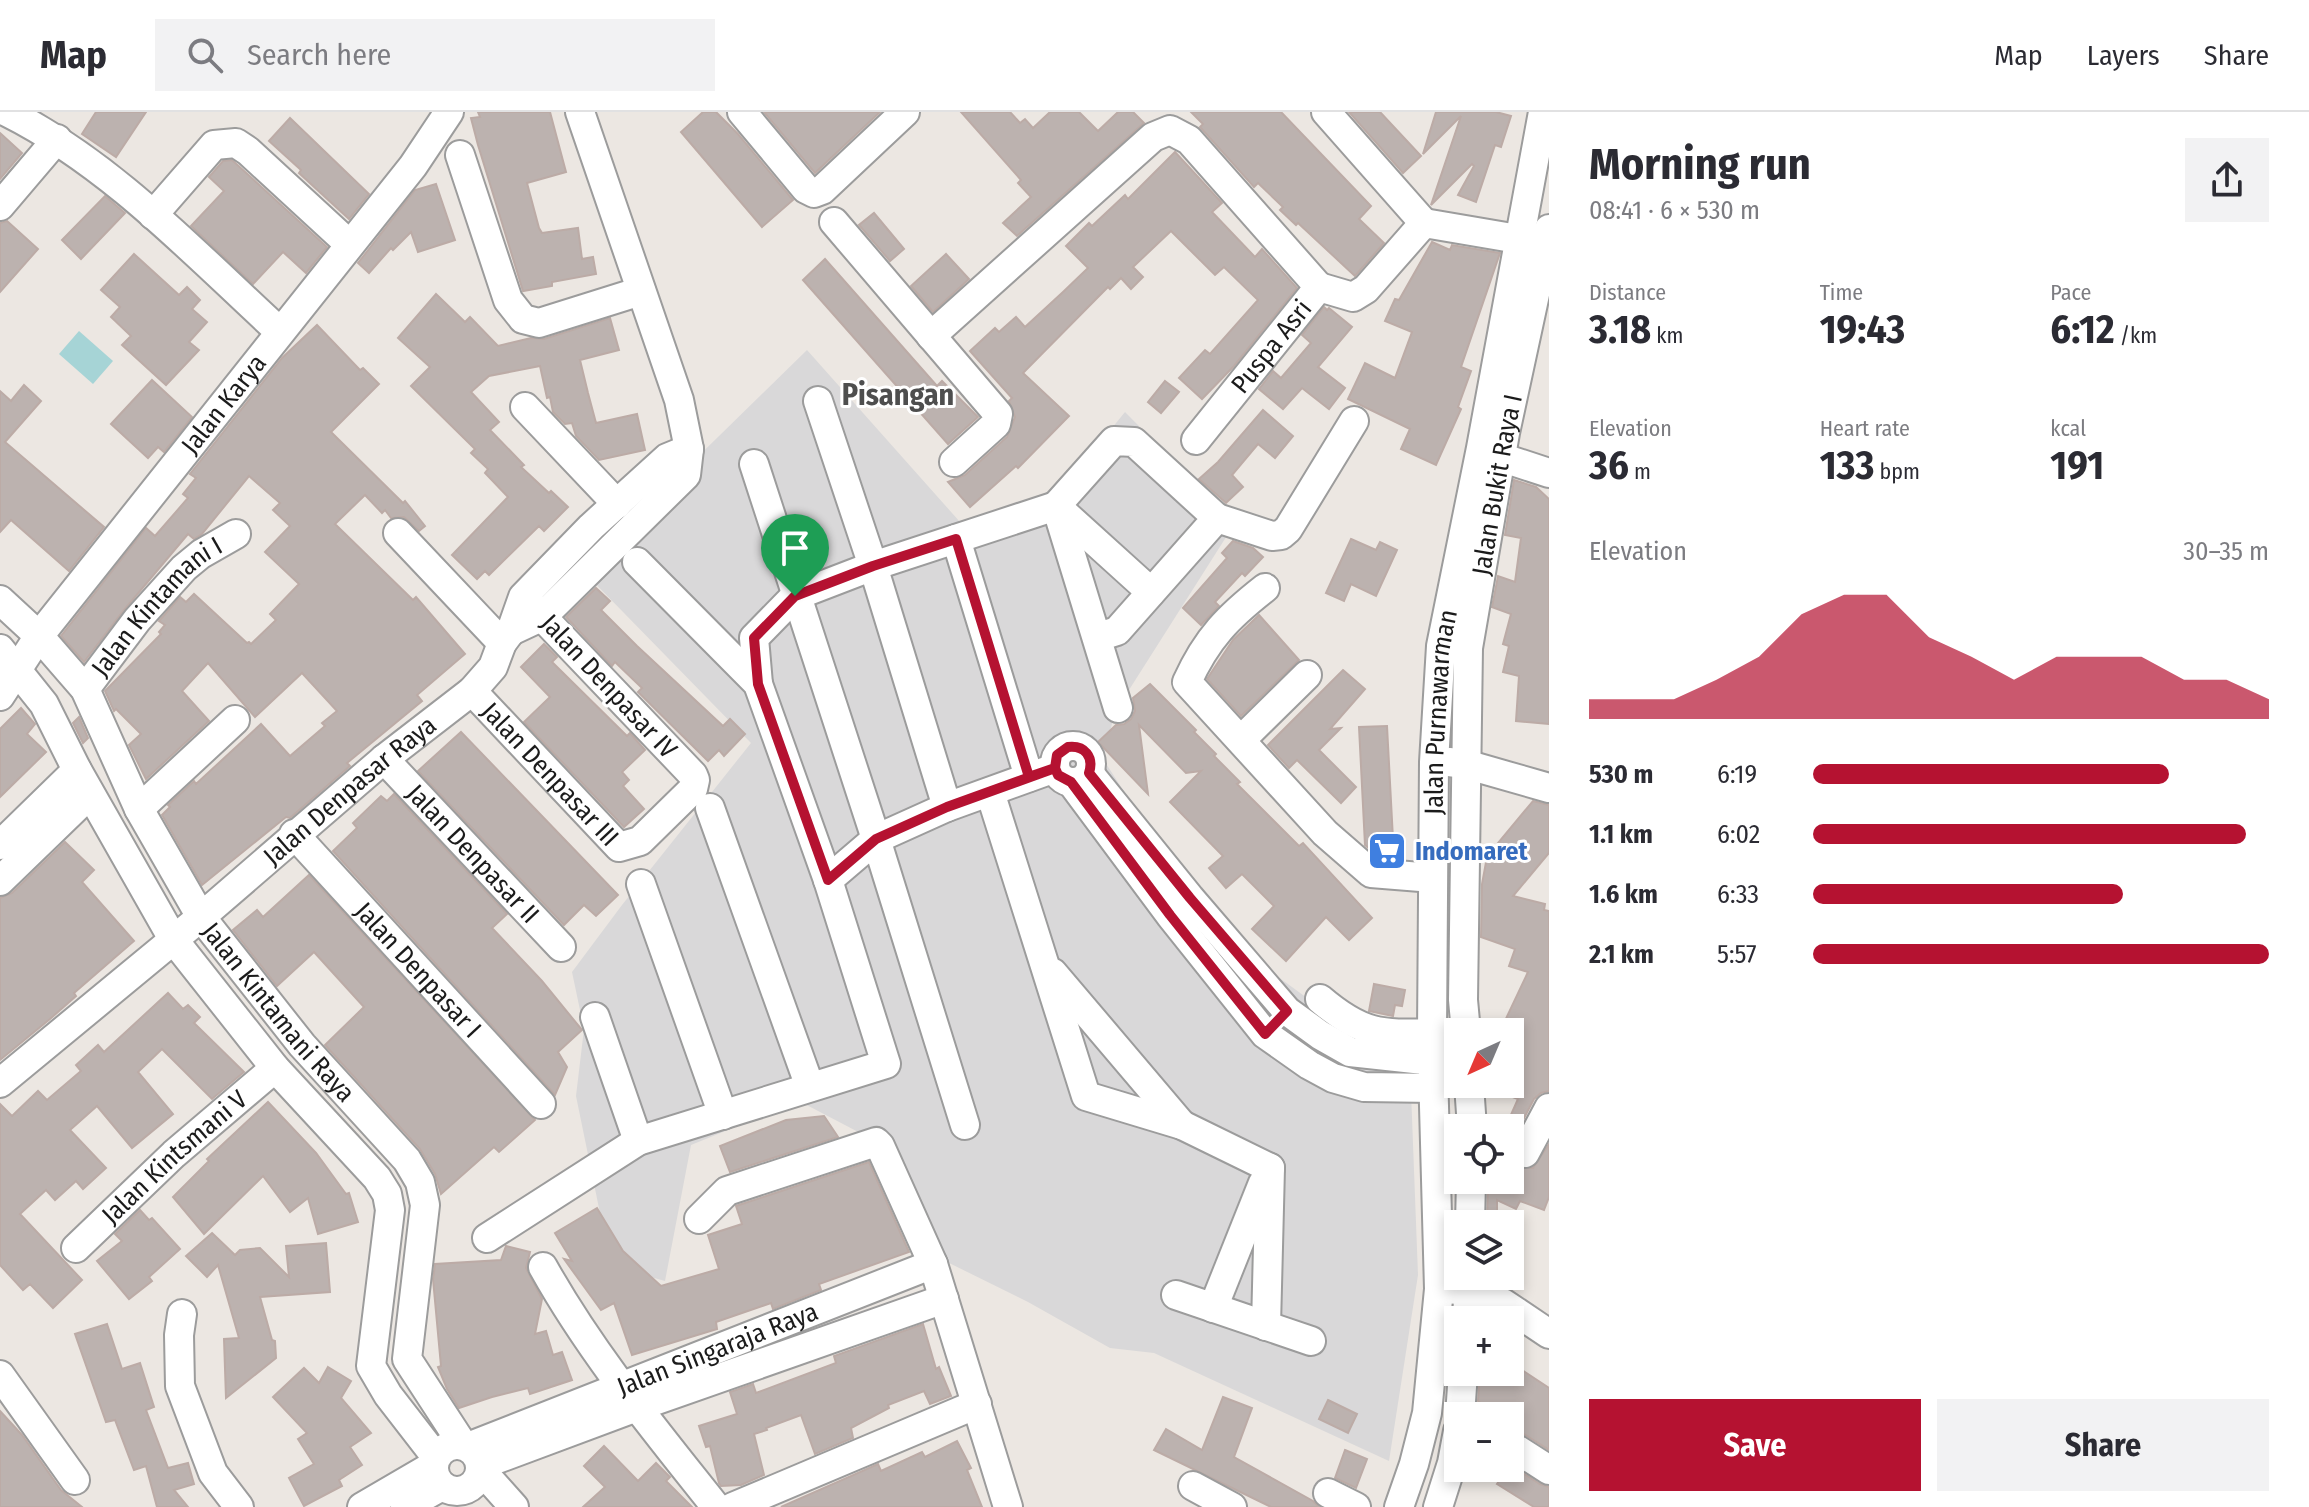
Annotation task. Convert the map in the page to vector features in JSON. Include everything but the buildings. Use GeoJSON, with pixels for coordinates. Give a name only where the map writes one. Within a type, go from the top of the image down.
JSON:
{"type":"FeatureCollection","features":[{"type":"Feature","properties":{"kind":"street"},"geometry":{"type":"LineString","coordinates":[[7,112],[57,139],[115,182],[279,331]]}},
{"type":"Feature","properties":{"kind":"street","name":"Jalan Karya"},"geometry":{"type":"LineString","coordinates":[[0,696],[8,658],[39,636],[413,166],[449,112]]}},
{"type":"Feature","properties":{"kind":"street"},"geometry":{"type":"LineString","coordinates":[[533,606],[686,475],[689,449],[679,400],[580,112]]}},
{"type":"Feature","properties":{"kind":"street"},"geometry":{"type":"LineString","coordinates":[[742,112],[806,189],[814,193],[822,190],[905,112]]}},
{"type":"Feature","properties":{"kind":"street"},"geometry":{"type":"LineString","coordinates":[[1326,112],[1424,223],[1518,239]]}},
{"type":"Feature","properties":{"kind":"street","name":"Jalan Purnawarman"},"geometry":{"type":"LineString","coordinates":[[1448,1402],[1439,1289],[1449,1099],[1433,878],[1449,762],[1441,646],[1496,436],[1518,239],[1544,164],[1543,112]]}},
{"type":"Feature","properties":{"kind":"street"},"geometry":{"type":"LineString","coordinates":[[931,336],[1153,137],[1170,130],[1189,140],[1319,287]]}},
{"type":"Feature","properties":{"kind":"street"},"geometry":{"type":"LineString","coordinates":[[0,206],[57,139]]}},
{"type":"Feature","properties":{"kind":"street"},"geometry":{"type":"LineString","coordinates":[[153,215],[214,145],[236,143],[349,244]]}},
{"type":"Feature","properties":{"kind":"street"},"geometry":{"type":"LineString","coordinates":[[460,155],[508,300],[523,319],[539,323],[641,291]]}},
{"type":"Feature","properties":{"kind":"street"},"geometry":{"type":"LineString","coordinates":[[834,222],[998,414],[996,424],[954,462]]}},
{"type":"Feature","properties":{"kind":"street","name":"Puspa Asri"},"geometry":{"type":"LineString","coordinates":[[1196,440],[1319,287],[1353,297],[1366,289],[1424,223]]}},
{"type":"Feature","properties":{"kind":"street","name":"Jalan Bukit Raya I"},"geometry":{"type":"LineString","coordinates":[[1496,436],[1549,229]]}},
{"type":"Feature","properties":{"kind":"street"},"geometry":{"type":"LineString","coordinates":[[818,401],[873,566],[947,807]]}},
{"type":"Feature","properties":{"kind":"street"},"geometry":{"type":"LineString","coordinates":[[525,407],[617,504]]}},
{"type":"Feature","properties":{"kind":"street"},"geometry":{"type":"LineString","coordinates":[[712,637],[754,638],[795,596],[873,566],[1056,506],[1114,441],[1134,442],[1217,518],[1272,536],[1281,535],[1288,529],[1354,421]]}},
{"type":"Feature","properties":{"kind":"street"},"geometry":{"type":"LineString","coordinates":[[1496,436],[1549,473]]}},
{"type":"Feature","properties":{"kind":"street"},"geometry":{"type":"LineString","coordinates":[[398,533],[506,637],[617,504],[667,458],[689,449]]}},
{"type":"Feature","properties":{"kind":"street"},"geometry":{"type":"LineString","coordinates":[[754,464],[965,1125]]}},
{"type":"Feature","properties":{"kind":"street"},"geometry":{"type":"LineString","coordinates":[[1056,506],[1151,592]]}},
{"type":"Feature","properties":{"kind":"street"},"geometry":{"type":"LineString","coordinates":[[1056,506],[1118,708]]}},
{"type":"Feature","properties":{"kind":"street"},"geometry":{"type":"LineString","coordinates":[[1098,637],[1117,631],[1217,518]]}},
{"type":"Feature","properties":{"kind":"street","name":"Jalan Kintamani I"},"geometry":{"type":"LineString","coordinates":[[85,689],[137,620],[184,568],[201,554],[236,534]]}},
{"type":"Feature","properties":{"kind":"street"},"geometry":{"type":"LineString","coordinates":[[956,539],[1061,775],[1180,907],[1287,1011],[1350,1052],[1449,1099]]}},
{"type":"Feature","properties":{"kind":"street"},"geometry":{"type":"LineString","coordinates":[[637,562],[758,684]]}},
{"type":"Feature","properties":{"kind":"street"},"geometry":{"type":"LineString","coordinates":[[1265,588],[1223,624],[1201,651],[1187,682],[1325,833],[1371,873],[1433,878]]}},
{"type":"Feature","properties":{"kind":"street","name":"Jalan Kintamani Raya"},"geometry":{"type":"LineString","coordinates":[[0,600],[39,636],[85,689],[139,809],[201,917],[302,1045],[407,1160],[420,1182],[425,1205],[407,1359],[473,1457],[514,1507]]}},
{"type":"Feature","properties":{"kind":"street","name":"Jalan Denpasar IV"},"geometry":{"type":"LineString","coordinates":[[533,606],[693,775]]}},
{"type":"Feature","properties":{"kind":"street","name":"Jalan Denpasar Raya"},"geometry":{"type":"LineString","coordinates":[[0,1083],[201,917],[384,759],[472,691],[493,667],[506,637]]}},
{"type":"Feature","properties":{"kind":"street"},"geometry":{"type":"LineString","coordinates":[[487,1238],[638,1141],[886,1064],[828,880],[758,684],[754,638]]}},
{"type":"Feature","properties":{"kind":"street","name":"Jalan Kintamani Raya"},"geometry":{"type":"LineString","coordinates":[[8,658],[44,704],[84,782],[173,939],[275,1068],[377,1178],[387,1194],[390,1210]]}},
{"type":"Feature","properties":{"kind":"street"},"geometry":{"type":"LineString","coordinates":[[1241,740],[1307,675]]}},
{"type":"Feature","properties":{"kind":"street","name":"Jalan Denpasar III"},"geometry":{"type":"LineString","coordinates":[[472,691],[619,847],[640,841],[693,789],[693,775]]}},
{"type":"Feature","properties":{"kind":"street"},"geometry":{"type":"LineString","coordinates":[[139,809],[235,720]]}},
{"type":"Feature","properties":{"kind":"street","name":"Jalan Denpasar II"},"geometry":{"type":"LineString","coordinates":[[384,759],[561,947]]}},
{"type":"Feature","properties":{"kind":"street"},"geometry":{"type":"LineString","coordinates":[[1465,1018],[1449,762],[1549,788]]}},
{"type":"Feature","properties":{"kind":"street"},"geometry":{"type":"LineString","coordinates":[[828,880],[876,839],[947,807],[990,792],[1061,775]]}},
{"type":"Feature","properties":{"kind":"street"},"geometry":{"type":"LineString","coordinates":[[0,845],[84,782]]}},
{"type":"Feature","properties":{"kind":"street"},"geometry":{"type":"LineString","coordinates":[[0,881],[84,782]]}},
{"type":"Feature","properties":{"kind":"street"},"geometry":{"type":"LineString","coordinates":[[990,792],[1086,1096],[1182,1125],[1270,1168]]}},
{"type":"Feature","properties":{"kind":"street"},"geometry":{"type":"LineString","coordinates":[[710,808],[810,1087]]}},
{"type":"Feature","properties":{"kind":"street","name":"Jalan Denpasar I"},"geometry":{"type":"LineString","coordinates":[[294,834],[541,1104]]}},
{"type":"Feature","properties":{"kind":"street"},"geometry":{"type":"LineString","coordinates":[[641,884],[723,1115]]}},
{"type":"Feature","properties":{"kind":"street"},"geometry":{"type":"LineString","coordinates":[[1180,907],[1265,1034],[1333,1078],[1364,1087],[1449,1099]]}},
{"type":"Feature","properties":{"kind":"street"},"geometry":{"type":"LineString","coordinates":[[1046,965],[1182,1125]]}},
{"type":"Feature","properties":{"kind":"street"},"geometry":{"type":"LineString","coordinates":[[1320,999],[1337,1014],[1373,1032],[1393,1035],[1449,1099]]}},
{"type":"Feature","properties":{"kind":"street"},"geometry":{"type":"LineString","coordinates":[[1265,1034],[1287,1011]]}},
{"type":"Feature","properties":{"kind":"street"},"geometry":{"type":"LineString","coordinates":[[595,1017],[638,1141]]}},
{"type":"Feature","properties":{"kind":"street","name":"Jalan Kintsmani V"},"geometry":{"type":"LineString","coordinates":[[76,1248],[174,1154],[275,1068]]}},
{"type":"Feature","properties":{"kind":"street"},"geometry":{"type":"LineString","coordinates":[[1528,1154],[1549,1108]]}},
{"type":"Feature","properties":{"kind":"street"},"geometry":{"type":"LineString","coordinates":[[699,1219],[727,1191],[876,1142],[933,1264],[1008,1507]]}},
{"type":"Feature","properties":{"kind":"street"},"geometry":{"type":"LineString","coordinates":[[1213,1308],[1270,1168]]}},
{"type":"Feature","properties":{"kind":"street"},"geometry":{"type":"LineString","coordinates":[[1266,1326],[1270,1168]]}},
{"type":"Feature","properties":{"kind":"street"},"geometry":{"type":"LineString","coordinates":[[425,1205],[390,1210],[371,1366],[447,1481]]}},
{"type":"Feature","properties":{"kind":"street","name":"Jalan Singaraja Raya"},"geometry":{"type":"LineString","coordinates":[[473,1457],[629,1397],[801,1316],[933,1264]]}},
{"type":"Feature","properties":{"kind":"street"},"geometry":{"type":"LineString","coordinates":[[543,1267],[566,1308],[629,1397],[716,1507]]}},
{"type":"Feature","properties":{"kind":"street"},"geometry":{"type":"LineString","coordinates":[[1439,1289],[1462,1290],[1469,1296],[1503,1303],[1549,1334]]}},
{"type":"Feature","properties":{"kind":"street"},"geometry":{"type":"LineString","coordinates":[[1176,1295],[1311,1341]]}},
{"type":"Feature","properties":{"kind":"street","name":"Jalan Singaraja Raya"},"geometry":{"type":"LineString","coordinates":[[629,1397],[811,1346],[944,1299]]}},
{"type":"Feature","properties":{"kind":"street"},"geometry":{"type":"LineString","coordinates":[[182,1314],[179,1335],[180,1386],[213,1473],[239,1507]]}},
{"type":"Feature","properties":{"kind":"street"},"geometry":{"type":"LineString","coordinates":[[801,1316],[811,1346]]}},
{"type":"Feature","properties":{"kind":"street"},"geometry":{"type":"LineString","coordinates":[[0,1375],[75,1480]]}},
{"type":"Feature","properties":{"kind":"street"},"geometry":{"type":"LineString","coordinates":[[733,1507],[977,1404]]}},
{"type":"Feature","properties":{"kind":"street","name":"Jalan Purnawarman"},"geometry":{"type":"LineString","coordinates":[[1399,1507],[1414,1464],[1444,1425]]}},
{"type":"Feature","properties":{"kind":"street"},"geometry":{"type":"LineString","coordinates":[[362,1507],[447,1481],[472,1486],[473,1457],[448,1446],[447,1481]]}},
{"type":"Feature","properties":{"kind":"street"},"geometry":{"type":"LineString","coordinates":[[1524,1454],[1549,1470]]}},
{"type":"Feature","properties":{"kind":"street"},"geometry":{"type":"LineString","coordinates":[[405,1507],[447,1481]]}},
{"type":"Feature","properties":{"kind":"street"},"geometry":{"type":"LineString","coordinates":[[1438,1507],[1446,1482]]}},
{"type":"Feature","properties":{"kind":"street"},"geometry":{"type":"LineString","coordinates":[[1193,1486],[1232,1507]]}},
{"type":"Feature","properties":{"kind":"street"},"geometry":{"type":"LineString","coordinates":[[1328,1493],[1356,1507]]}},
{"type":"Feature","properties":{"kind":"shaded area"},"geometry":{"type":"Polygon","coordinates":[[[807,350],[960,522],[1051,503],[1125,412],[1235,523],[1115,712],[1103,759],[1134,807],[1255,960],[1318,1006],[1409,1039],[1418,1275],[1389,1461],[1154,1353],[1110,1348],[1028,1302],[937,1257],[864,1135],[799,1101],[691,1145],[665,1281],[626,1270],[601,1218],[576,1096],[584,1029],[572,972],[751,743],[582,570],[807,350]]]}},
{"type":"Feature","properties":{"kind":"water"},"geometry":{"type":"Polygon","coordinates":[[[79,331],[113,361],[93,384],[59,354],[79,331]]]}},
{"type":"Feature","properties":{"kind":"place","name":"Indomaret"},"geometry":{"type":"Point","coordinates":[1387,851]}},
{"type":"Feature","properties":{"kind":"district","name":"Pisangan"},"geometry":{"type":"Point","coordinates":[898,395]}},
{"type":"Feature","properties":{"kind":"route"},"geometry":{"type":"LineString","coordinates":[[795,596],[754,638],[758,684],[828,880],[876,839],[947,807],[1055,768],[1058,775],[1071,782],[1170,915],[1265,1034],[1287,1011],[1089,773],[1091,759],[1088,753],[1076,746],[1068,747],[1057,755],[1055,768],[1029,777],[956,539],[795,596]]}}]}
